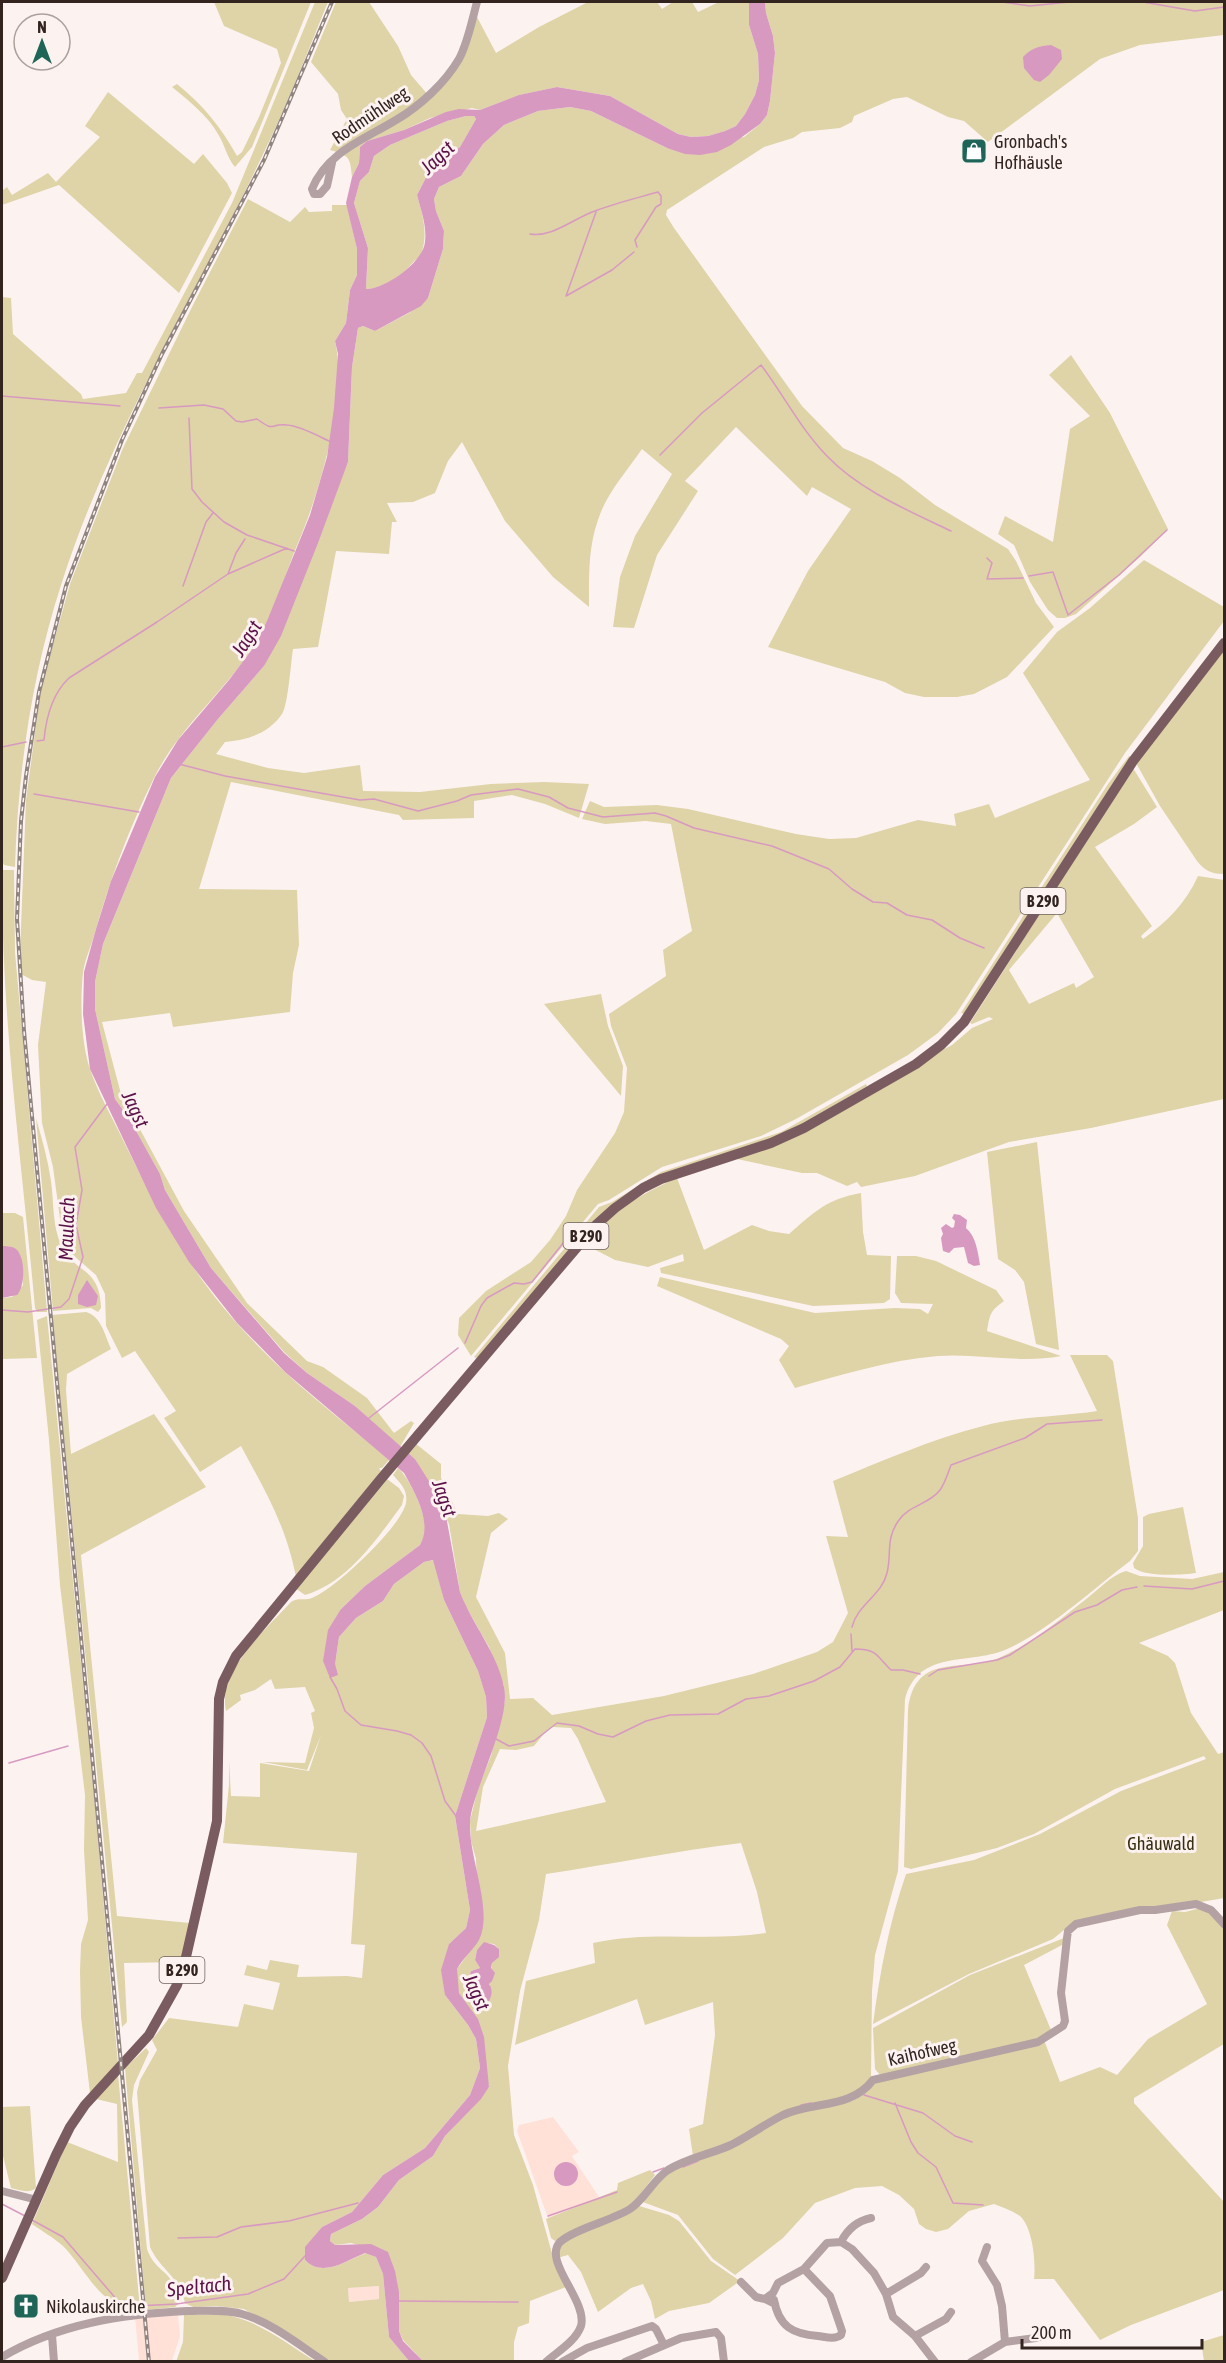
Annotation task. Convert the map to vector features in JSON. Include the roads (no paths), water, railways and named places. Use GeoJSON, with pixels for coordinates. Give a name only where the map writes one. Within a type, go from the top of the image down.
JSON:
{"type":"FeatureCollection","features":[{"type":"Feature","properties":{"kind":"main road","name":"B 290"},"geometry":{"type":"LineString","coordinates":[[2,2278],[70,2127],[85,2105],[149,2035],[177,1985],[186,1957],[217,1821],[219,1699],[223,1682],[236,1656],[412,1441],[579,1244],[615,1208],[643,1188],[661,1179],[792,1135],[893,1077],[941,1045],[964,1022],[1133,761],[1224,643]]}},
{"type":"Feature","properties":{"kind":"street","name":"Rodmühlweg"},"geometry":{"type":"LineString","coordinates":[[332,163],[352,143],[412,109],[442,81],[460,57],[477,2]]}},
{"type":"Feature","properties":{"kind":"street","name":"Kaihofweg"},"geometry":{"type":"LineString","coordinates":[[546,2361],[569,2343],[581,2328],[582,2321],[578,2303],[556,2259],[557,2247],[566,2239],[629,2210],[667,2170],[731,2145],[783,2115],[806,2107],[845,2100],[861,2093],[873,2080],[1016,2048],[1046,2038],[1063,2026],[1065,2021],[1061,1993],[1066,1938],[1068,1931],[1076,1924],[1140,1910],[1196,1904],[1211,1910],[1224,1924]]}},
{"type":"Feature","properties":{"kind":"street"},"geometry":{"type":"LineString","coordinates":[[2,2191],[37,2200]]}},
{"type":"Feature","properties":{"kind":"street"},"geometry":{"type":"LineString","coordinates":[[841,2242],[845,2233],[861,2220],[871,2218]]}},
{"type":"Feature","properties":{"kind":"street"},"geometry":{"type":"LineString","coordinates":[[765,2300],[773,2293],[778,2283],[804,2269],[827,2243],[841,2242],[852,2249],[874,2273],[886,2294],[893,2316],[915,2336],[935,2361]]}},
{"type":"Feature","properties":{"kind":"street"},"geometry":{"type":"LineString","coordinates":[[987,2247],[982,2261],[996,2285],[1002,2306],[1005,2342]]}},
{"type":"Feature","properties":{"kind":"street"},"geometry":{"type":"LineString","coordinates":[[886,2294],[926,2267]]}},
{"type":"Feature","properties":{"kind":"street"},"geometry":{"type":"LineString","coordinates":[[773,2293],[780,2319],[790,2329],[803,2335],[836,2339],[842,2335],[843,2331],[831,2296],[804,2269]]}},
{"type":"Feature","properties":{"kind":"street"},"geometry":{"type":"LineString","coordinates":[[741,2282],[756,2297],[775,2304]]}},
{"type":"Feature","properties":{"kind":"street"},"geometry":{"type":"LineString","coordinates":[[2,2357],[21,2346],[51,2335],[83,2324],[118,2316],[223,2311],[242,2314],[261,2322],[325,2361]]}},
{"type":"Feature","properties":{"kind":"street"},"geometry":{"type":"LineString","coordinates":[[915,2336],[946,2319],[951,2312]]}},
{"type":"Feature","properties":{"kind":"street"},"geometry":{"type":"LineString","coordinates":[[562,2361],[587,2348],[652,2326],[664,2345]]}},
{"type":"Feature","properties":{"kind":"street"},"geometry":{"type":"LineString","coordinates":[[625,2361],[648,2358],[664,2345],[681,2338],[710,2332],[719,2334],[724,2361]]}},
{"type":"Feature","properties":{"kind":"street"},"geometry":{"type":"LineString","coordinates":[[971,2361],[1005,2342],[1036,2338],[1052,2333]]}},
{"type":"Feature","properties":{"kind":"street"},"geometry":{"type":"LineString","coordinates":[[51,2335],[54,2361]]}},
{"type":"Feature","properties":{"kind":"water"},"geometry":{"type":"Polygon","coordinates":[[[749,2],[765,2],[775,53],[770,101],[767,115],[760,124],[731,145],[717,152],[700,155],[685,154],[667,148],[591,111],[570,107],[538,111],[504,125],[483,144],[461,176],[439,187],[434,199],[444,231],[443,249],[428,298],[421,306],[375,331],[363,326],[358,328],[352,367],[348,462],[281,636],[264,666],[171,778],[103,944],[95,982],[95,1009],[115,1099],[129,1118],[160,1174],[165,1190],[211,1268],[284,1353],[307,1373],[355,1406],[415,1459],[444,1505],[460,1592],[496,1662],[504,1687],[503,1715],[471,1814],[472,1844],[484,1912],[483,1927],[479,1940],[457,1969],[459,1993],[478,2019],[484,2037],[489,2087],[481,2099],[445,2136],[433,2156],[399,2180],[378,2207],[362,2219],[331,2234],[330,2241],[335,2245],[371,2244],[388,2252],[399,2292],[399,2331],[403,2341],[423,2361],[409,2361],[389,2337],[383,2274],[376,2257],[365,2253],[334,2266],[319,2268],[305,2260],[305,2247],[322,2227],[352,2212],[383,2175],[425,2148],[470,2095],[480,2068],[476,2039],[445,1995],[441,1970],[449,1944],[466,1928],[470,1910],[455,1816],[487,1717],[486,1697],[478,1671],[444,1600],[433,1560],[424,1562],[394,1584],[383,1601],[356,1618],[339,1637],[335,1664],[338,1675],[330,1678],[323,1661],[328,1630],[341,1609],[365,1586],[420,1545],[425,1527],[421,1508],[404,1473],[285,1372],[237,1323],[189,1262],[156,1208],[90,1069],[83,1014],[84,972],[111,881],[155,777],[178,740],[256,644],[310,515],[327,457],[338,354],[335,341],[346,323],[350,290],[357,275],[357,249],[346,203],[352,177],[359,163],[360,147],[367,141],[404,130],[446,112],[459,109],[480,110],[519,95],[557,87],[610,96],[678,134],[691,137],[708,136],[725,131],[736,126],[745,114],[755,95],[759,80],[758,54],[749,25],[749,2]],[[474,116],[447,121],[390,145],[374,156],[369,172],[360,181],[354,203],[368,248],[366,289],[383,284],[402,273],[411,266],[423,250],[425,230],[417,195],[432,166],[460,147],[476,119],[474,116]]]}},
{"type":"Feature","properties":{"kind":"water"},"geometry":{"type":"Polygon","coordinates":[[[1051,45],[1061,50],[1062,59],[1040,82],[1034,80],[1024,68],[1023,57],[1036,48],[1051,45]]]}},
{"type":"Feature","properties":{"kind":"water"},"geometry":{"type":"Polygon","coordinates":[[[954,1214],[967,1220],[966,1228],[974,1240],[980,1265],[974,1266],[968,1263],[964,1247],[954,1248],[949,1253],[943,1251],[941,1228],[946,1224],[954,1227],[955,1221],[952,1218],[954,1214]]]}},
{"type":"Feature","properties":{"kind":"water"},"geometry":{"type":"Polygon","coordinates":[[[2,1246],[16,1249],[22,1258],[23,1272],[22,1286],[17,1295],[2,1298],[2,1246]]]}},
{"type":"Feature","properties":{"kind":"water"},"geometry":{"type":"Polygon","coordinates":[[[87,1280],[98,1296],[96,1305],[87,1307],[78,1304],[78,1295],[87,1280]]]}},
{"type":"Feature","properties":{"kind":"water","name":"Jagst"},"geometry":{"type":"Polygon","coordinates":[[[484,1942],[499,1949],[499,1957],[492,1963],[491,1968],[495,1973],[489,1984],[491,1994],[487,2005],[475,2002],[471,1998],[478,1983],[470,1974],[471,1971],[480,1968],[475,1960],[477,1950],[484,1942]]]}},
{"type":"Feature","properties":{"kind":"water"},"geometry":{"type":"Polygon","coordinates":[[[566,2162],[575,2165],[578,2174],[575,2183],[566,2186],[557,2183],[554,2174],[557,2165],[566,2162]]]}},
{"type":"Feature","properties":{"kind":"waterway"},"geometry":{"type":"LineString","coordinates":[[1002,2],[1030,6],[1069,2]]}},
{"type":"Feature","properties":{"kind":"waterway"},"geometry":{"type":"LineString","coordinates":[[1143,2],[1195,11],[1224,7]]}},
{"type":"Feature","properties":{"kind":"waterway"},"geometry":{"type":"LineString","coordinates":[[530,234],[546,233],[595,211],[658,192],[661,196],[661,204],[656,207],[635,240],[637,247]]}},
{"type":"Feature","properties":{"kind":"waterway"},"geometry":{"type":"LineString","coordinates":[[596,212],[566,296],[612,270],[634,252]]}},
{"type":"Feature","properties":{"kind":"waterway"},"geometry":{"type":"LineString","coordinates":[[660,455],[702,413],[761,365],[808,434],[839,467],[868,489],[951,531]]}},
{"type":"Feature","properties":{"kind":"waterway"},"geometry":{"type":"LineString","coordinates":[[2,396],[120,406]]}},
{"type":"Feature","properties":{"kind":"waterway"},"geometry":{"type":"LineString","coordinates":[[159,408],[204,405],[223,409],[236,421],[257,419],[270,427],[292,426],[331,442]]}},
{"type":"Feature","properties":{"kind":"waterway"},"geometry":{"type":"LineString","coordinates":[[189,418],[192,489],[202,502],[224,522],[247,535],[294,551]]}},
{"type":"Feature","properties":{"kind":"waterway"},"geometry":{"type":"LineString","coordinates":[[183,586],[206,522],[213,513]]}},
{"type":"Feature","properties":{"kind":"waterway"},"geometry":{"type":"LineString","coordinates":[[1029,576],[1053,572],[1068,615],[1119,575],[1167,530]]}},
{"type":"Feature","properties":{"kind":"waterway"},"geometry":{"type":"LineString","coordinates":[[245,539],[236,553],[228,574],[287,548]]}},
{"type":"Feature","properties":{"kind":"waterway"},"geometry":{"type":"LineString","coordinates":[[987,558],[992,563],[987,579],[1023,578]]}},
{"type":"Feature","properties":{"kind":"waterway"},"geometry":{"type":"LineString","coordinates":[[37,741],[44,740],[51,707],[58,691],[69,678],[228,574]]}},
{"type":"Feature","properties":{"kind":"waterway"},"geometry":{"type":"LineString","coordinates":[[2,747],[26,742]]}},
{"type":"Feature","properties":{"kind":"waterway"},"geometry":{"type":"LineString","coordinates":[[179,764],[225,776],[360,800],[374,799],[418,811],[471,795],[518,789],[549,797],[568,808],[603,817],[655,813],[694,828],[772,846],[829,869],[852,889],[873,902],[887,903],[907,915],[932,920],[960,938],[984,948]]}},
{"type":"Feature","properties":{"kind":"waterway"},"geometry":{"type":"LineString","coordinates":[[34,794],[139,812]]}},
{"type":"Feature","properties":{"kind":"waterway","name":"Maulach"},"geometry":{"type":"LineString","coordinates":[[2,1310],[28,1312],[61,1307],[69,1299],[83,1257],[76,1225],[82,1190],[75,1147],[107,1104]]}},
{"type":"Feature","properties":{"kind":"waterway"},"geometry":{"type":"LineString","coordinates":[[465,1343],[481,1306],[487,1298],[514,1283],[532,1282],[568,1237]]}},
{"type":"Feature","properties":{"kind":"waterway"},"geometry":{"type":"LineString","coordinates":[[369,1418],[458,1348]]}},
{"type":"Feature","properties":{"kind":"waterway"},"geometry":{"type":"LineString","coordinates":[[852,1627],[859,1612],[884,1581],[887,1573],[890,1540],[899,1520],[908,1511],[936,1495],[951,1465],[1025,1438],[1047,1424],[1102,1420]]}},
{"type":"Feature","properties":{"kind":"waterway"},"geometry":{"type":"LineString","coordinates":[[1144,1586],[1192,1589],[1224,1581]]}},
{"type":"Feature","properties":{"kind":"waterway"},"geometry":{"type":"LineString","coordinates":[[929,1676],[938,1670],[997,1660],[1010,1655],[1075,1612],[1097,1605],[1122,1590],[1137,1587]]}},
{"type":"Feature","properties":{"kind":"waterway"},"geometry":{"type":"LineString","coordinates":[[851,1634],[852,1651]]}},
{"type":"Feature","properties":{"kind":"waterway"},"geometry":{"type":"LineString","coordinates":[[496,1739],[509,1746],[534,1741],[557,1723],[579,1726],[613,1737],[646,1721],[670,1715],[718,1714],[746,1699],[769,1696],[814,1681],[840,1667],[855,1649],[873,1652],[891,1670],[920,1674]]}},
{"type":"Feature","properties":{"kind":"waterway"},"geometry":{"type":"LineString","coordinates":[[330,1677],[345,1711],[361,1725],[411,1735],[422,1743],[431,1756],[445,1801],[456,1816]]}},
{"type":"Feature","properties":{"kind":"waterway"},"geometry":{"type":"LineString","coordinates":[[9,1763],[68,1746]]}},
{"type":"Feature","properties":{"kind":"waterway"},"geometry":{"type":"LineString","coordinates":[[864,2095],[923,2113],[955,2136],[972,2142]]}},
{"type":"Feature","properties":{"kind":"waterway"},"geometry":{"type":"LineString","coordinates":[[801,2105],[811,2103]]}},
{"type":"Feature","properties":{"kind":"waterway"},"geometry":{"type":"LineString","coordinates":[[895,2103],[911,2142],[918,2153],[936,2167],[953,2203],[983,2205]]}},
{"type":"Feature","properties":{"kind":"waterway"},"geometry":{"type":"LineString","coordinates":[[683,2167],[698,2161]]}},
{"type":"Feature","properties":{"kind":"waterway"},"geometry":{"type":"LineString","coordinates":[[653,2172],[664,2168]]}},
{"type":"Feature","properties":{"kind":"waterway"},"geometry":{"type":"LineString","coordinates":[[548,2216],[617,2192]]}},
{"type":"Feature","properties":{"kind":"waterway"},"geometry":{"type":"LineString","coordinates":[[178,2238],[217,2237],[241,2227],[289,2221],[358,2203]]}},
{"type":"Feature","properties":{"kind":"waterway","name":"Speltach"},"geometry":{"type":"LineString","coordinates":[[2,2204],[25,2216]]}},
{"type":"Feature","properties":{"kind":"waterway","name":"Speltach"},"geometry":{"type":"LineString","coordinates":[[32,2220],[63,2237],[118,2301],[136,2306],[176,2304],[248,2294],[284,2279],[305,2256]]}},
{"type":"Feature","properties":{"kind":"waterway"},"geometry":{"type":"LineString","coordinates":[[399,2301],[518,2302]]}},
{"type":"Feature","properties":{"kind":"railway"},"geometry":{"type":"LineString","coordinates":[[149,2362],[24,1031],[17,919],[21,821],[39,692],[66,586],[122,440],[162,354],[264,160],[332,2]]}},
{"type":"Feature","properties":{"kind":"place","name":"Gronbach's Hofhäusle"},"geometry":{"type":"Point","coordinates":[974,151]}},
{"type":"Feature","properties":{"kind":"place","name":"Nikolauskirche"},"geometry":{"type":"Point","coordinates":[26,2306]}},
{"type":"Feature","properties":{"kind":"park label","name":"Ghäuwald"},"geometry":{"type":"Point","coordinates":[1161,1843]}}]}
